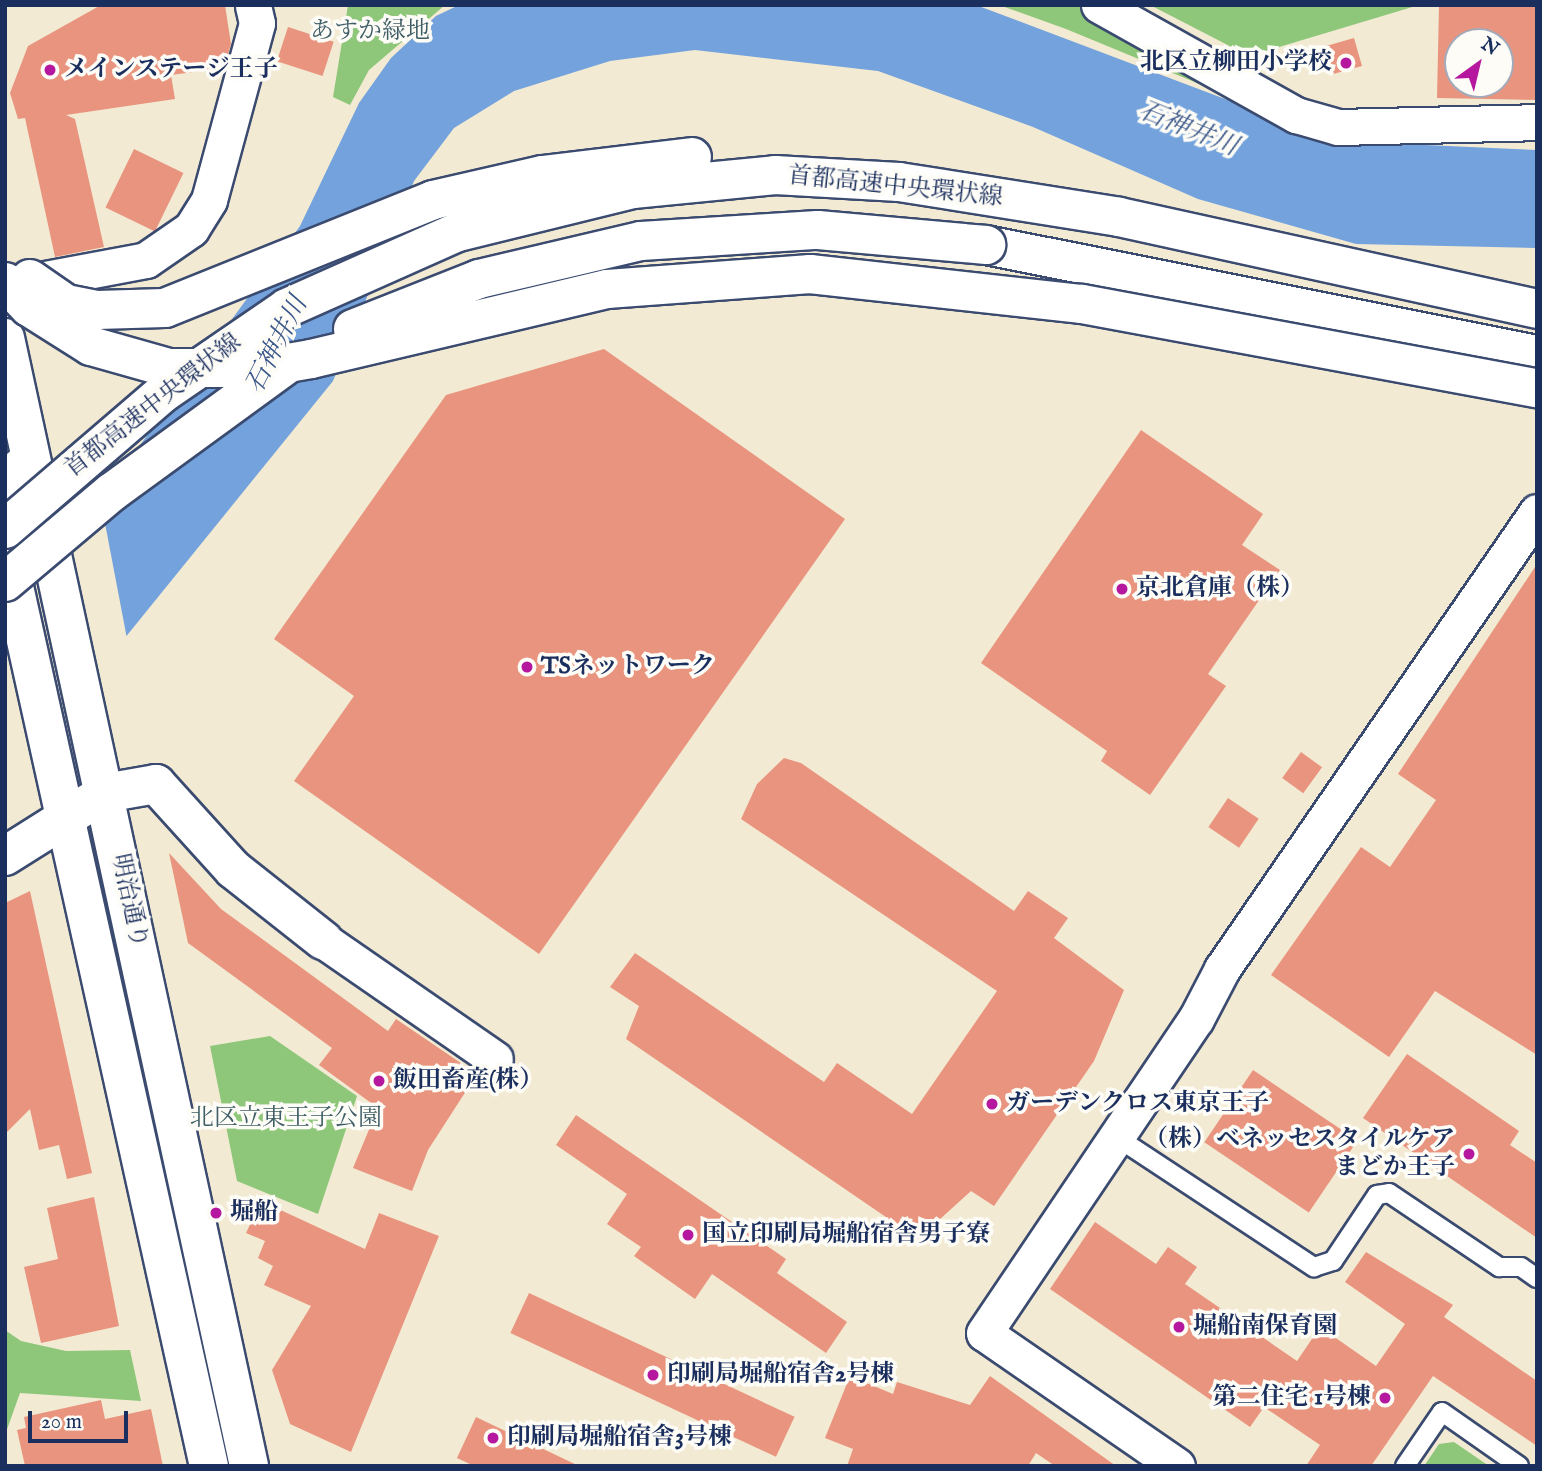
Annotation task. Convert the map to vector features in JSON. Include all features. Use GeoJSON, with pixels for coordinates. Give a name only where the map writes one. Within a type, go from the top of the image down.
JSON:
{"type":"FeatureCollection","features":[{"type":"Feature","properties":{"kind":"main road"},"geometry":{"type":"LineString","coordinates":[[5,257],[66,304],[131,313],[228,287],[433,200],[542,174],[734,154],[819,155],[902,166],[1119,218]]}},
{"type":"Feature","properties":{"kind":"main road","name":"首都高速中央環状線"},"geometry":{"type":"LineString","coordinates":[[5,529],[163,393],[243,335],[337,282],[502,218],[634,189],[775,175],[899,182],[1119,218],[1537,309]]}},
{"type":"Feature","properties":{"kind":"main road","name":"首都高速中央環状線"},"geometry":{"type":"LineString","coordinates":[[9,591],[205,421],[315,348],[479,279],[641,241],[818,230],[986,245],[1537,355]]}},
{"type":"Feature","properties":{"kind":"main road"},"geometry":{"type":"LineString","coordinates":[[5,284],[29,307],[92,345],[169,368],[259,368],[311,359],[633,285],[810,274],[1082,304],[1537,388]]}},
{"type":"Feature","properties":{"kind":"main road","name":"明治通り"},"geometry":{"type":"LineString","coordinates":[[5,338],[18,470],[52,560],[105,793],[249,1466]]}},
{"type":"Feature","properties":{"kind":"main road","name":"明治通り"},"geometry":{"type":"LineString","coordinates":[[5,545],[9,591],[51,740],[209,1466]]}},
{"type":"Feature","properties":{"kind":"main road"},"geometry":{"type":"LineString","coordinates":[[9,591],[52,560]]}},
{"type":"Feature","properties":{"kind":"main road"},"geometry":{"type":"LineString","coordinates":[[5,856],[105,793],[156,784],[233,869],[323,940]]}},
{"type":"Feature","properties":{"kind":"street"},"geometry":{"type":"LineString","coordinates":[[5,284],[146,260],[191,229],[209,200],[257,23],[253,5]]}},
{"type":"Feature","properties":{"kind":"street"},"geometry":{"type":"LineString","coordinates":[[1098,5],[1296,115],[1338,127],[1537,122]]}},
{"type":"Feature","properties":{"kind":"street"},"geometry":{"type":"LineString","coordinates":[[1177,1466],[984,1333],[1118,1138],[1222,969],[1537,513]]}},
{"type":"Feature","properties":{"kind":"street"},"geometry":{"type":"LineString","coordinates":[[323,940],[495,1059]]}},
{"type":"Feature","properties":{"kind":"lane"},"geometry":{"type":"LineString","coordinates":[[1118,1138],[1314,1267],[1333,1261],[1377,1195],[1389,1193],[1499,1267],[1521,1267],[1537,1278]]}},
{"type":"Feature","properties":{"kind":"lane"},"geometry":{"type":"LineString","coordinates":[[1405,1466],[1442,1412],[1519,1466]]}},
{"type":"Feature","properties":{"kind":"green space","name":"あすか緑地"},"geometry":{"type":"Polygon","coordinates":[[[348,5],[445,5],[369,70],[350,105],[333,97],[348,5]]]}},
{"type":"Feature","properties":{"kind":"green space"},"geometry":{"type":"Polygon","coordinates":[[[999,5],[1080,5],[1284,119],[1066,29],[999,5]]]}},
{"type":"Feature","properties":{"kind":"green space"},"geometry":{"type":"Polygon","coordinates":[[[1150,5],[1419,5],[1249,56],[1150,5]]]}},
{"type":"Feature","properties":{"kind":"green space","name":"北区立東王子公園"},"geometry":{"type":"Polygon","coordinates":[[[270,1036],[357,1096],[318,1214],[237,1181],[210,1046],[270,1036]]]}},
{"type":"Feature","properties":{"kind":"green space"},"geometry":{"type":"Polygon","coordinates":[[[5,1330],[21,1341],[66,1351],[130,1350],[141,1401],[20,1393],[5,1435],[5,1330]]]}},
{"type":"Feature","properties":{"kind":"green space"},"geometry":{"type":"Polygon","coordinates":[[[1454,1442],[1489,1466],[1424,1466],[1439,1444],[1454,1442]]]}},
{"type":"Feature","properties":{"kind":"water","name":"石神井川"},"geometry":{"type":"Polygon","coordinates":[[[459,5],[976,5],[1336,141],[1537,150],[1537,248],[1356,244],[1198,199],[1033,127],[878,71],[695,50],[610,61],[514,91],[454,128],[414,181],[333,381],[5,786],[5,630],[300,226],[359,103],[391,58],[436,16],[459,5]]]}},
{"type":"Feature","properties":{"kind":"pier"},"geometry":{"type":"Polygon","coordinates":[[[100,497],[128,644],[5,790],[5,624],[100,497]]]}},
{"type":"Feature","properties":{"kind":"building"},"geometry":{"type":"Polygon","coordinates":[[[101,5],[225,5],[231,44],[224,68],[171,75],[175,99],[66,115],[75,119],[104,247],[55,257],[25,118],[18,119],[10,93],[28,46],[101,5]]]}},
{"type":"Feature","properties":{"kind":"building"},"geometry":{"type":"Polygon","coordinates":[[[1439,5],[1537,5],[1537,100],[1437,98],[1439,5]]]}},
{"type":"Feature","properties":{"kind":"building"},"geometry":{"type":"Polygon","coordinates":[[[288,27],[334,42],[323,76],[277,61],[288,27]]]}},
{"type":"Feature","properties":{"kind":"building"},"geometry":{"type":"Polygon","coordinates":[[[1354,38],[1362,66],[1334,74],[1326,46],[1354,38]]]}},
{"type":"Feature","properties":{"kind":"building"},"geometry":{"type":"Polygon","coordinates":[[[134,149],[183,173],[155,232],[106,207],[134,149]]]}},
{"type":"Feature","properties":{"kind":"building","name":"TSネットワーク"},"geometry":{"type":"Polygon","coordinates":[[[604,349],[845,519],[539,954],[294,781],[354,696],[274,639],[446,395],[604,349]]]}},
{"type":"Feature","properties":{"kind":"building","name":"京北倉庫（株）"},"geometry":{"type":"Polygon","coordinates":[[[1141,430],[1263,514],[1242,545],[1280,570],[1208,674],[1226,686],[1150,795],[1101,761],[1107,751],[981,663],[1141,430]]]}},
{"type":"Feature","properties":{"kind":"building"},"geometry":{"type":"Polygon","coordinates":[[[1537,564],[1537,1055],[1435,991],[1389,1057],[1271,975],[1361,847],[1390,867],[1436,800],[1398,774],[1537,564]]]}},
{"type":"Feature","properties":{"kind":"building"},"geometry":{"type":"Polygon","coordinates":[[[1301,752],[1322,767],[1303,793],[1282,778],[1301,752]]]}},
{"type":"Feature","properties":{"kind":"building"},"geometry":{"type":"Polygon","coordinates":[[[784,758],[801,763],[1014,911],[1028,891],[1068,918],[1054,938],[1124,990],[1094,1061],[994,1206],[971,1191],[918,1239],[626,1039],[639,1006],[610,987],[635,953],[824,1082],[837,1063],[912,1114],[997,991],[741,819],[757,784],[784,758]]]}},
{"type":"Feature","properties":{"kind":"building"},"geometry":{"type":"Polygon","coordinates":[[[1228,798],[1259,819],[1239,848],[1208,827],[1228,798]]]}},
{"type":"Feature","properties":{"kind":"building"},"geometry":{"type":"Polygon","coordinates":[[[169,853],[221,909],[388,1031],[396,1019],[477,1074],[428,1150],[412,1191],[353,1168],[378,1108],[319,1065],[332,1048],[188,943],[169,853]]]}},
{"type":"Feature","properties":{"kind":"building"},"geometry":{"type":"Polygon","coordinates":[[[30,891],[92,1173],[67,1179],[59,1145],[39,1150],[30,1109],[5,1134],[5,903],[30,891]]]}},
{"type":"Feature","properties":{"kind":"building","name":"（株）ベネッセスタイルケア まどか王子"},"geometry":{"type":"Polygon","coordinates":[[[1407,1054],[1519,1131],[1510,1145],[1537,1163],[1537,1238],[1363,1118],[1407,1054]]]}},
{"type":"Feature","properties":{"kind":"building"},"geometry":{"type":"Polygon","coordinates":[[[1253,1070],[1357,1140],[1309,1213],[1204,1142],[1253,1070]]]}},
{"type":"Feature","properties":{"kind":"building","name":"国立印刷局堀船宿舎男子寮"},"geometry":{"type":"Polygon","coordinates":[[[576,1115],[786,1259],[777,1273],[847,1322],[826,1353],[712,1274],[695,1299],[634,1256],[641,1247],[607,1224],[627,1194],[556,1145],[576,1115]]]}},
{"type":"Feature","properties":{"kind":"building"},"geometry":{"type":"Polygon","coordinates":[[[94,1197],[119,1326],[41,1343],[24,1267],[58,1259],[47,1208],[94,1197]]]}},
{"type":"Feature","properties":{"kind":"building"},"geometry":{"type":"Polygon","coordinates":[[[261,1201],[365,1249],[379,1213],[439,1236],[351,1452],[290,1424],[272,1370],[311,1306],[264,1285],[273,1266],[258,1258],[265,1241],[246,1233],[261,1201]]]}},
{"type":"Feature","properties":{"kind":"building"},"geometry":{"type":"Polygon","coordinates":[[[1095,1222],[1156,1264],[1168,1247],[1197,1267],[1185,1284],[1297,1361],[1320,1327],[1376,1366],[1405,1324],[1345,1282],[1366,1252],[1453,1305],[1444,1317],[1537,1381],[1537,1446],[1433,1376],[1371,1466],[1306,1466],[1320,1445],[1264,1407],[1250,1427],[1050,1289],[1095,1222]]]}},
{"type":"Feature","properties":{"kind":"building","name":"印刷局堀船宿舎2号棟"},"geometry":{"type":"Polygon","coordinates":[[[529,1293],[795,1417],[776,1457],[510,1333],[529,1293]]]}},
{"type":"Feature","properties":{"kind":"building"},"geometry":{"type":"Polygon","coordinates":[[[850,1376],[893,1394],[897,1382],[970,1405],[990,1376],[1116,1466],[1055,1466],[1036,1453],[1028,1466],[847,1466],[853,1449],[825,1438],[850,1376]]]}},
{"type":"Feature","properties":{"kind":"building"},"geometry":{"type":"Polygon","coordinates":[[[101,1400],[105,1419],[151,1409],[163,1466],[25,1466],[17,1430],[26,1428],[24,1417],[101,1400]]]}},
{"type":"Feature","properties":{"kind":"building","name":"印刷局堀船宿舎3号棟"},"geometry":{"type":"Polygon","coordinates":[[[476,1417],[579,1466],[474,1466],[457,1458],[476,1417]]]}},
{"type":"Feature","properties":{"kind":"place","name":"北区立柳田小学校"},"geometry":{"type":"Point","coordinates":[1346,63]}},
{"type":"Feature","properties":{"kind":"place","name":"メインステージ王子"},"geometry":{"type":"Point","coordinates":[50,70]}},
{"type":"Feature","properties":{"kind":"place","name":"京北倉庫（株）"},"geometry":{"type":"Point","coordinates":[1122,589]}},
{"type":"Feature","properties":{"kind":"place","name":"TSネットワーク"},"geometry":{"type":"Point","coordinates":[527,667]}},
{"type":"Feature","properties":{"kind":"place","name":"飯田畜産(株）"},"geometry":{"type":"Point","coordinates":[379,1081]}},
{"type":"Feature","properties":{"kind":"place","name":"ガーデンクロス東京王子"},"geometry":{"type":"Point","coordinates":[992,1104]}},
{"type":"Feature","properties":{"kind":"place","name":"（株）ベネッセスタイルケア まどか王子"},"geometry":{"type":"Point","coordinates":[1469,1154]}},
{"type":"Feature","properties":{"kind":"place","name":"堀船"},"geometry":{"type":"Point","coordinates":[216,1213]}},
{"type":"Feature","properties":{"kind":"place","name":"国立印刷局堀船宿舎男子寮"},"geometry":{"type":"Point","coordinates":[688,1235]}},
{"type":"Feature","properties":{"kind":"place","name":"堀船南保育園"},"geometry":{"type":"Point","coordinates":[1179,1327]}},
{"type":"Feature","properties":{"kind":"place","name":"印刷局堀船宿舎2号棟"},"geometry":{"type":"Point","coordinates":[653,1375]}},
{"type":"Feature","properties":{"kind":"place","name":"第二住宅 1号棟"},"geometry":{"type":"Point","coordinates":[1385,1398]}},
{"type":"Feature","properties":{"kind":"place","name":"印刷局堀船宿舎3号棟"},"geometry":{"type":"Point","coordinates":[493,1438]}}]}
